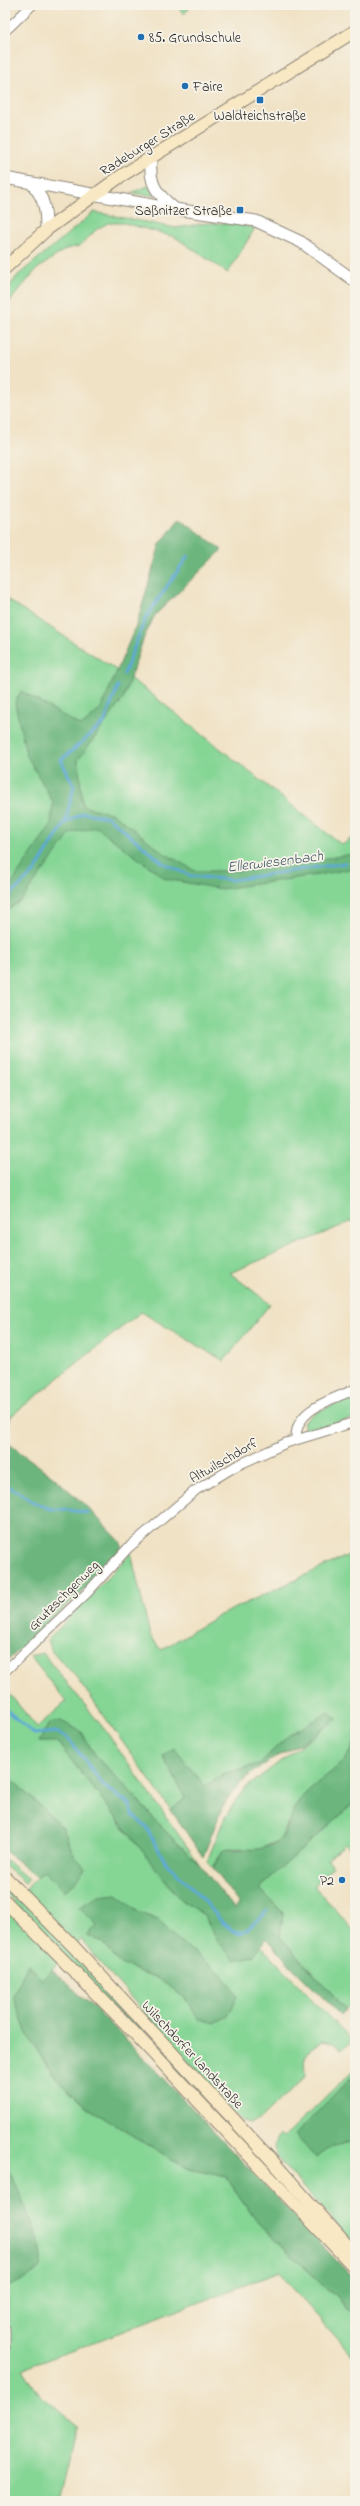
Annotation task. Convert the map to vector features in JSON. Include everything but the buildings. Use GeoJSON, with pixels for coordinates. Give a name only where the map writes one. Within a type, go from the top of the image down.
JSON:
{"type":"FeatureCollection","features":[{"type":"Feature","properties":{"kind":"main road","name":"Radeburger Straße"},"geometry":{"type":"LineString","coordinates":[[5,268],[46,230],[94,195],[355,31]]}},
{"type":"Feature","properties":{"kind":"main road","name":"Wilschdorfer Landstraße"},"geometry":{"type":"LineString","coordinates":[[5,1877],[74,1947],[276,2165],[355,2254]]}},
{"type":"Feature","properties":{"kind":"main road","name":"Wilschdorfer Landstraße"},"geometry":{"type":"LineString","coordinates":[[5,1901],[122,2021],[355,2268]]}},
{"type":"Feature","properties":{"kind":"street"},"geometry":{"type":"LineString","coordinates":[[5,31],[32,5]]}},
{"type":"Feature","properties":{"kind":"street"},"geometry":{"type":"LineString","coordinates":[[151,158],[151,180],[155,189],[175,209]]}},
{"type":"Feature","properties":{"kind":"street"},"geometry":{"type":"LineString","coordinates":[[5,178],[175,209],[239,217],[270,226],[306,245],[355,281]]}},
{"type":"Feature","properties":{"kind":"street"},"geometry":{"type":"LineString","coordinates":[[32,183],[45,204],[46,230]]}},
{"type":"Feature","properties":{"kind":"street"},"geometry":{"type":"LineString","coordinates":[[296,1439],[298,1423],[305,1413],[355,1389]]}},
{"type":"Feature","properties":{"kind":"street","name":"Altwilschdorf"},"geometry":{"type":"LineString","coordinates":[[122,1554],[196,1490],[236,1466],[296,1439],[355,1422]]}},
{"type":"Feature","properties":{"kind":"street","name":"Grutzschgenweg"},"geometry":{"type":"LineString","coordinates":[[5,1671],[87,1593],[122,1554]]}},
{"type":"Feature","properties":{"kind":"street"},"geometry":{"type":"LineString","coordinates":[[5,2330],[5,2347]]}},
{"type":"Feature","properties":{"kind":"green space"},"geometry":{"type":"Polygon","coordinates":[[[175,5],[192,5],[184,14],[175,5]]]}},
{"type":"Feature","properties":{"kind":"green space"},"geometry":{"type":"Polygon","coordinates":[[[148,186],[155,196],[131,193],[148,186]]]}},
{"type":"Feature","properties":{"kind":"green space"},"geometry":{"type":"Polygon","coordinates":[[[94,212],[176,228],[206,223],[237,224],[255,228],[228,273],[175,237],[124,223],[108,223],[97,229],[80,246],[66,249],[37,269],[5,307],[5,293],[17,276],[94,212]]]}},
{"type":"Feature","properties":{"kind":"green space"},"geometry":{"type":"Polygon","coordinates":[[[180,518],[222,550],[155,615],[144,637],[123,699],[78,760],[83,806],[114,814],[164,853],[195,871],[236,871],[355,854],[355,868],[221,889],[166,879],[96,827],[71,833],[22,900],[5,912],[5,888],[12,883],[51,825],[53,802],[26,754],[15,703],[21,691],[81,726],[101,709],[137,623],[160,544],[180,518]]]}},
{"type":"Feature","properties":{"kind":"green space"},"geometry":{"type":"Polygon","coordinates":[[[5,598],[141,686],[342,845],[355,836],[355,1220],[230,1273],[270,1304],[224,1361],[141,1312],[11,1416],[5,1413],[5,598]]]}},
{"type":"Feature","properties":{"kind":"green space"},"geometry":{"type":"Polygon","coordinates":[[[355,1394],[355,1418],[305,1431],[303,1422],[313,1414],[355,1394]]]}},
{"type":"Feature","properties":{"kind":"green space"},"geometry":{"type":"Polygon","coordinates":[[[5,1413],[11,1416],[6,1432],[9,1444],[55,1478],[86,1506],[120,1541],[122,1547],[84,1590],[5,1663],[5,1413]]]}},
{"type":"Feature","properties":{"kind":"green space"},"geometry":{"type":"Polygon","coordinates":[[[355,1552],[355,1742],[350,1756],[298,1803],[280,1840],[258,1850],[238,1848],[223,1850],[213,1868],[207,1861],[225,1817],[244,1789],[336,1719],[288,1736],[259,1764],[226,1773],[205,1786],[174,1749],[163,1757],[186,1798],[171,1810],[77,1678],[52,1651],[48,1640],[131,1553],[150,1635],[161,1650],[218,1616],[355,1552]]]}},
{"type":"Feature","properties":{"kind":"green space"},"geometry":{"type":"Polygon","coordinates":[[[43,1653],[105,1730],[200,1865],[162,1828],[130,1791],[96,1756],[80,1731],[57,1742],[181,1900],[204,1915],[218,1941],[254,1956],[260,1945],[352,2041],[342,2049],[333,2043],[322,2041],[311,2048],[305,2057],[306,2076],[258,2121],[249,2123],[240,2120],[94,1956],[82,1939],[70,1952],[238,2132],[62,1959],[42,1979],[28,1965],[87,2107],[168,2158],[190,2169],[226,2177],[258,2223],[355,2315],[355,2358],[279,2272],[23,2369],[38,2393],[77,2425],[59,2501],[5,2501],[5,2425],[11,2353],[5,2291],[17,2281],[35,2273],[35,2230],[5,2163],[5,1909],[44,1871],[85,1867],[74,1856],[63,1828],[5,1773],[5,1689],[37,1727],[66,1702],[30,1656],[43,1653]],[[117,1894],[97,1925],[87,1935],[102,1942],[120,1964],[157,1978],[184,1996],[199,2019],[176,1938],[158,1920],[138,1912],[117,1894]]]}},
{"type":"Feature","properties":{"kind":"green space"},"geometry":{"type":"Polygon","coordinates":[[[329,1712],[337,1719],[311,1738],[262,1765],[237,1786],[222,1808],[203,1857],[171,1810],[186,1798],[163,1757],[174,1748],[205,1786],[226,1773],[259,1764],[288,1736],[329,1712]]]}},
{"type":"Feature","properties":{"kind":"green space"},"geometry":{"type":"Polygon","coordinates":[[[61,1721],[80,1731],[96,1756],[130,1791],[162,1828],[200,1865],[234,1908],[239,1904],[213,1868],[223,1850],[259,1849],[279,1840],[288,1827],[293,1811],[298,1802],[344,1760],[355,1742],[355,1802],[259,1888],[283,1913],[280,1937],[346,2009],[340,2015],[290,1965],[267,1938],[254,1956],[234,1960],[218,1941],[204,1915],[181,1900],[57,1742],[39,1742],[49,1723],[61,1721]]]}},
{"type":"Feature","properties":{"kind":"green space"},"geometry":{"type":"Polygon","coordinates":[[[5,1773],[63,1828],[74,1856],[85,1867],[74,1884],[64,1891],[44,1871],[37,1877],[5,1851],[5,1773]]]}},
{"type":"Feature","properties":{"kind":"green space"},"geometry":{"type":"Polygon","coordinates":[[[355,1802],[355,1847],[351,1850],[345,1844],[328,1859],[333,1866],[314,1886],[355,1932],[355,2000],[346,2009],[280,1937],[283,1913],[259,1888],[355,1802]]]}},
{"type":"Feature","properties":{"kind":"green space"},"geometry":{"type":"Polygon","coordinates":[[[5,1860],[29,1880],[25,1883],[5,1866],[5,1860]]]}},
{"type":"Feature","properties":{"kind":"green space"},"geometry":{"type":"Polygon","coordinates":[[[5,1885],[16,1896],[12,1900],[5,1893],[5,1885]]]}},
{"type":"Feature","properties":{"kind":"green space"},"geometry":{"type":"Polygon","coordinates":[[[117,1894],[138,1912],[158,1920],[176,1938],[220,1973],[238,1996],[228,2016],[215,2023],[199,2019],[184,1996],[157,1978],[120,1964],[102,1942],[87,1935],[97,1925],[79,1907],[98,1896],[117,1894]]]}},
{"type":"Feature","properties":{"kind":"green space"},"geometry":{"type":"Polygon","coordinates":[[[28,1964],[42,1979],[52,1969],[115,2028],[355,2280],[355,2315],[258,2223],[226,2177],[190,2169],[168,2158],[87,2107],[59,2081],[27,2034],[13,1996],[28,1964]]]}},
{"type":"Feature","properties":{"kind":"green space"},"geometry":{"type":"Polygon","coordinates":[[[355,2068],[355,2073],[296,2135],[316,2158],[339,2144],[350,2141],[355,2142],[355,2246],[277,2158],[274,2146],[280,2134],[284,2137],[355,2068]]]}},
{"type":"Feature","properties":{"kind":"green space"},"geometry":{"type":"Polygon","coordinates":[[[355,2073],[355,2142],[350,2141],[339,2144],[316,2158],[295,2135],[355,2073]]]}},
{"type":"Feature","properties":{"kind":"green space"},"geometry":{"type":"Polygon","coordinates":[[[5,2163],[35,2232],[41,2259],[40,2267],[37,2271],[5,2291],[5,2163]]]}},
{"type":"Feature","properties":{"kind":"waterway"},"geometry":{"type":"LineString","coordinates":[[124,674],[146,617],[188,556]]}},
{"type":"Feature","properties":{"kind":"waterway"},"geometry":{"type":"LineString","coordinates":[[65,823],[74,786],[61,760],[104,723],[118,686]]}},
{"type":"Feature","properties":{"kind":"waterway","name":"Ellerwiesenbach"},"geometry":{"type":"LineString","coordinates":[[5,900],[35,871],[65,823],[83,813],[108,817],[163,863],[191,876],[232,880],[345,863]]}},
{"type":"Feature","properties":{"kind":"waterway"},"geometry":{"type":"LineString","coordinates":[[5,1484],[35,1503],[51,1509],[88,1513]]}},
{"type":"Feature","properties":{"kind":"waterway"},"geometry":{"type":"LineString","coordinates":[[5,1709],[34,1734],[56,1732],[67,1737],[105,1787],[130,1805],[133,1815],[146,1827],[166,1863],[202,1898],[222,1922],[232,1930],[241,1933],[249,1928],[267,1911]]}},
{"type":"Feature","properties":{"kind":"place","name":"85. Grundschule"},"geometry":{"type":"Point","coordinates":[141,37]}},
{"type":"Feature","properties":{"kind":"place","name":"Faire"},"geometry":{"type":"Point","coordinates":[185,86]}},
{"type":"Feature","properties":{"kind":"place","name":"Waldteichstraße"},"geometry":{"type":"Point","coordinates":[260,100]}},
{"type":"Feature","properties":{"kind":"place","name":"Saßnitzer Straße"},"geometry":{"type":"Point","coordinates":[240,210]}},
{"type":"Feature","properties":{"kind":"place","name":"P2"},"geometry":{"type":"Point","coordinates":[342,1880]}}]}
